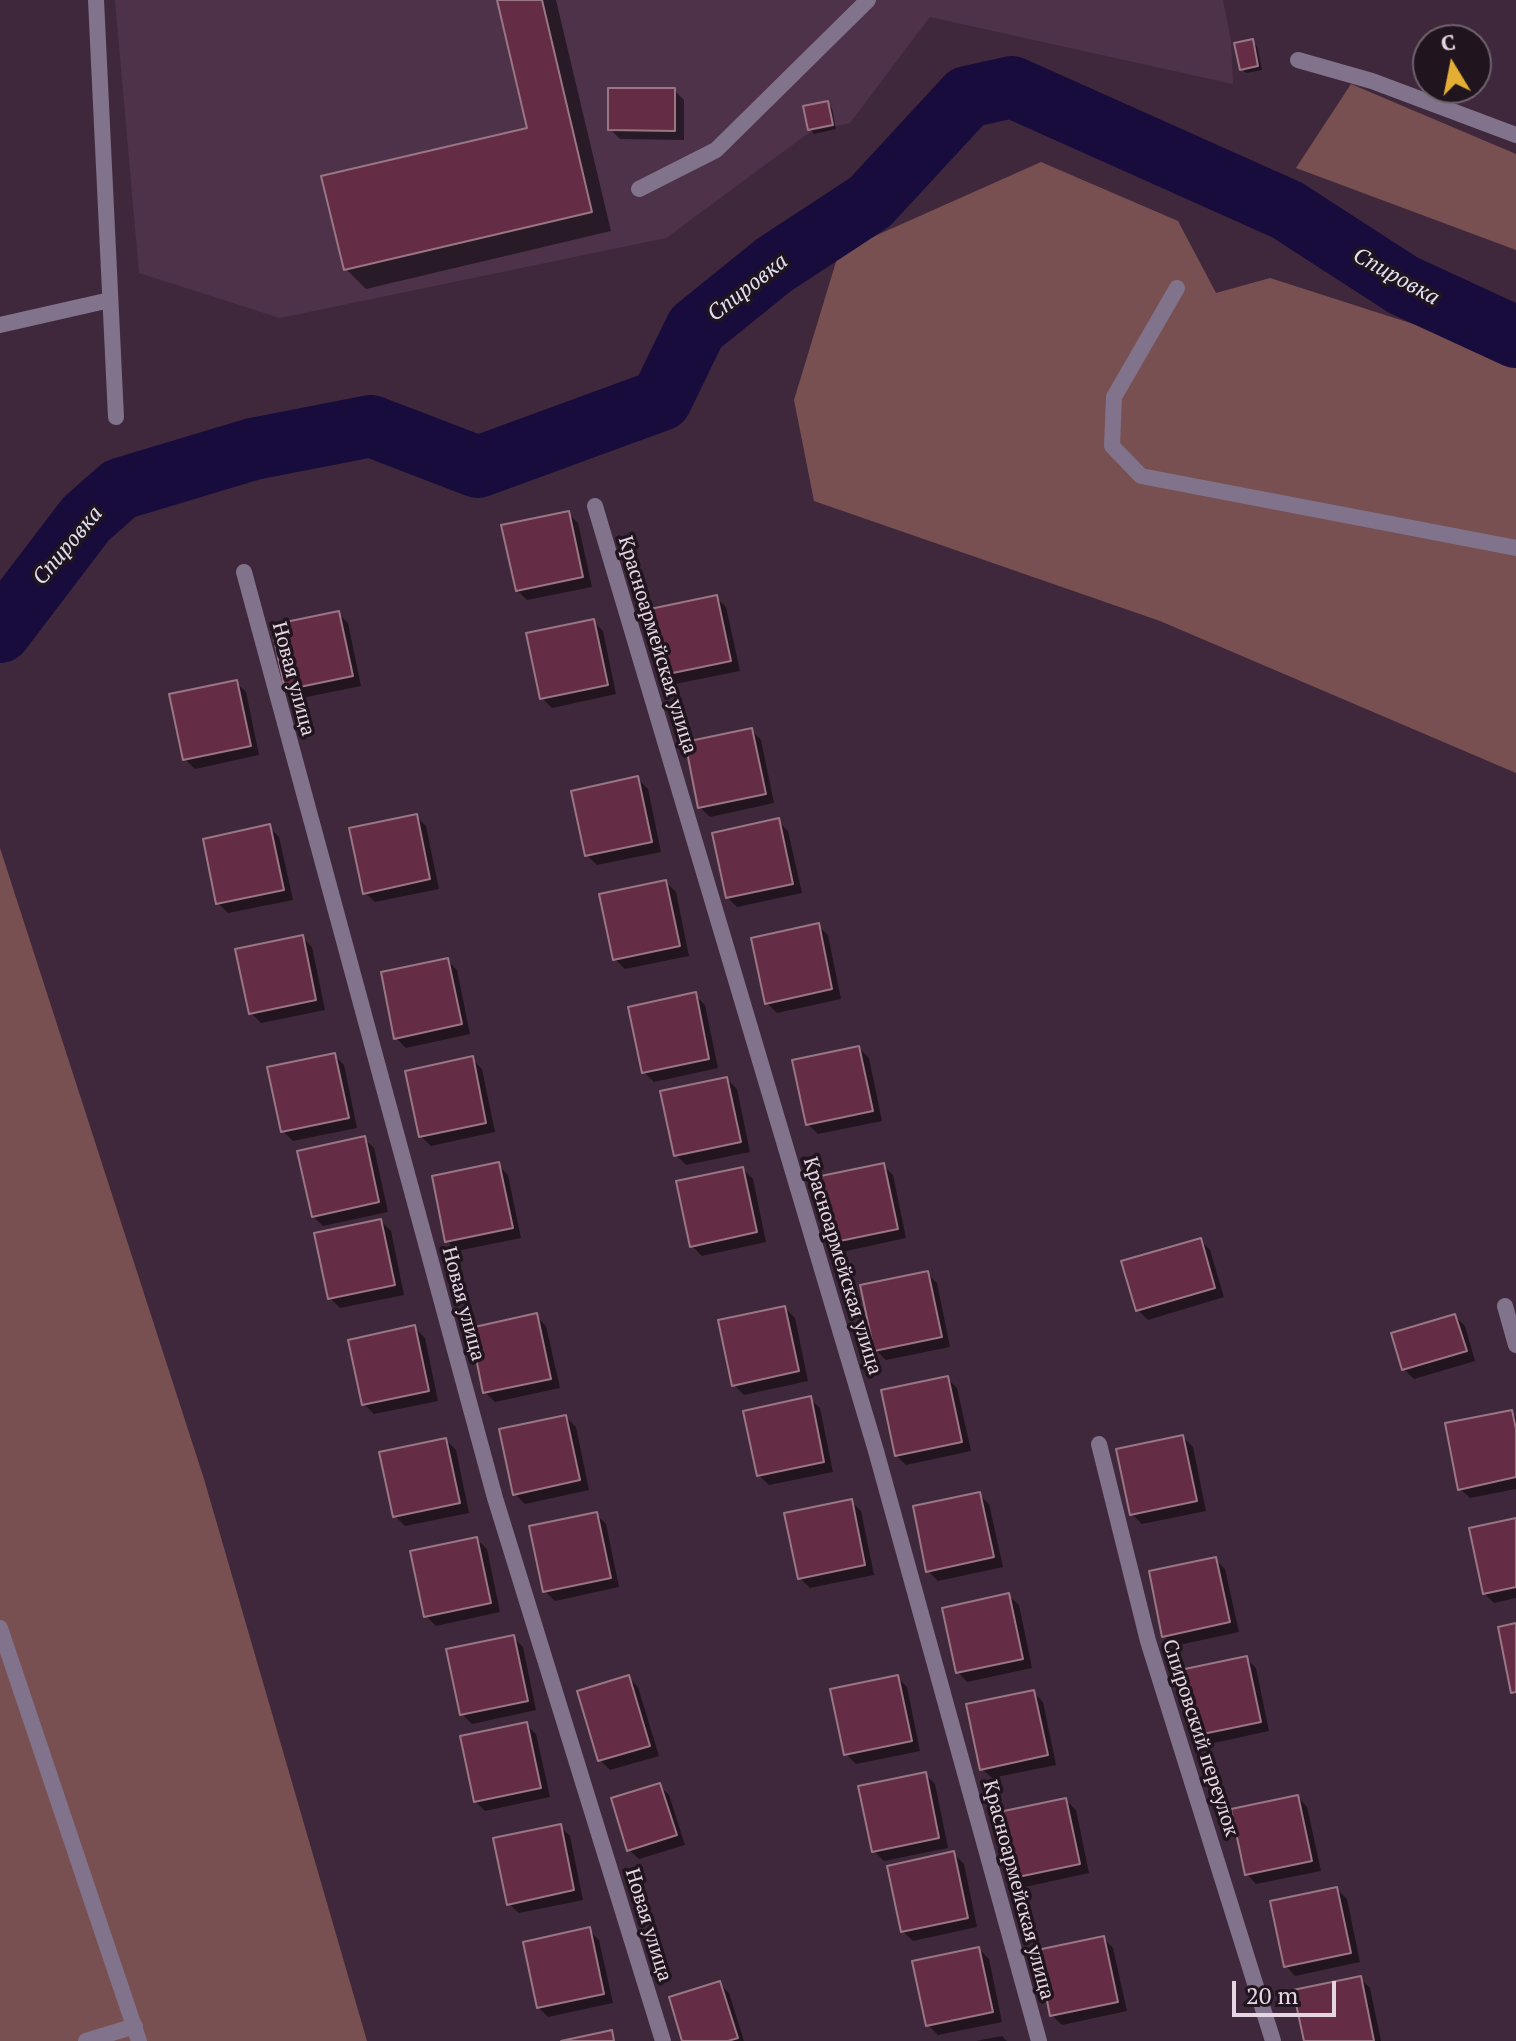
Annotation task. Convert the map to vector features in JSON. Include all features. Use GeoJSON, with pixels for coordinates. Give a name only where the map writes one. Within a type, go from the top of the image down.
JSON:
{"type":"FeatureCollection","features":[{"type":"Feature","properties":{"kind":"street"},"geometry":{"type":"LineString","coordinates":[[96,0],[116,417]]}},
{"type":"Feature","properties":{"kind":"street"},"geometry":{"type":"LineString","coordinates":[[639,189],[716,150],[868,0]]}},
{"type":"Feature","properties":{"kind":"street"},"geometry":{"type":"LineString","coordinates":[[1298,60],[1372,81],[1516,135]]}},
{"type":"Feature","properties":{"kind":"street"},"geometry":{"type":"LineString","coordinates":[[1177,288],[1114,397],[1112,446],[1141,476],[1516,548]]}},
{"type":"Feature","properties":{"kind":"street"},"geometry":{"type":"LineString","coordinates":[[0,325],[110,300]]}},
{"type":"Feature","properties":{"kind":"street","name":"Красноармейская улица"},"geometry":{"type":"LineString","coordinates":[[595,506],[876,1451],[1039,2041]]}},
{"type":"Feature","properties":{"kind":"street","name":"Новая улица"},"geometry":{"type":"LineString","coordinates":[[244,572],[495,1498],[663,2041]]}},
{"type":"Feature","properties":{"kind":"street"},"geometry":{"type":"LineString","coordinates":[[1505,1306],[1516,1345]]}},
{"type":"Feature","properties":{"kind":"street","name":"Спировский переулок"},"geometry":{"type":"LineString","coordinates":[[1099,1444],[1148,1641],[1273,2041]]}},
{"type":"Feature","properties":{"kind":"street"},"geometry":{"type":"LineString","coordinates":[[0,1628],[137,2034],[86,2041]]}},
{"type":"Feature","properties":{"kind":"shaded area"},"geometry":{"type":"Polygon","coordinates":[[[115,0],[1223,0],[1231,41],[1233,84],[930,17],[850,123],[810,132],[666,238],[280,318],[139,273],[115,0]]]}},
{"type":"Feature","properties":{"kind":"shaded area"},"geometry":{"type":"Polygon","coordinates":[[[1351,84],[1516,154],[1516,250],[1296,168],[1351,84]]]}},
{"type":"Feature","properties":{"kind":"shaded area"},"geometry":{"type":"Polygon","coordinates":[[[1041,162],[1178,221],[1216,293],[1270,278],[1516,357],[1516,773],[1160,621],[814,501],[794,400],[839,252],[1041,162]]]}},
{"type":"Feature","properties":{"kind":"shaded area"},"geometry":{"type":"Polygon","coordinates":[[[0,848],[204,1479],[367,2041],[0,2041],[0,848]]]}},
{"type":"Feature","properties":{"kind":"building"},"geometry":{"type":"Polygon","coordinates":[[[497,0],[542,0],[592,212],[344,270],[321,176],[527,128],[497,0]]]}},
{"type":"Feature","properties":{"kind":"building"},"geometry":{"type":"Polygon","coordinates":[[[1253,39],[1258,66],[1240,70],[1234,43],[1253,39]]]}},
{"type":"Feature","properties":{"kind":"building"},"geometry":{"type":"Polygon","coordinates":[[[608,88],[675,88],[675,131],[608,130],[608,88]]]}},
{"type":"Feature","properties":{"kind":"building"},"geometry":{"type":"Polygon","coordinates":[[[828,101],[833,125],[808,130],[803,106],[828,101]]]}},
{"type":"Feature","properties":{"kind":"building"},"geometry":{"type":"Polygon","coordinates":[[[569,511],[583,577],[516,591],[501,525],[569,511]]]}},
{"type":"Feature","properties":{"kind":"building"},"geometry":{"type":"Polygon","coordinates":[[[717,595],[731,661],[663,675],[650,609],[717,595]]]}},
{"type":"Feature","properties":{"kind":"building"},"geometry":{"type":"Polygon","coordinates":[[[339,611],[353,676],[285,690],[271,625],[339,611]]]}},
{"type":"Feature","properties":{"kind":"building"},"geometry":{"type":"Polygon","coordinates":[[[594,619],[608,685],[540,699],[526,633],[594,619]]]}},
{"type":"Feature","properties":{"kind":"building"},"geometry":{"type":"Polygon","coordinates":[[[237,680],[251,746],[183,760],[169,694],[237,680]]]}},
{"type":"Feature","properties":{"kind":"building"},"geometry":{"type":"Polygon","coordinates":[[[752,728],[766,794],[698,808],[685,742],[752,728]]]}},
{"type":"Feature","properties":{"kind":"building"},"geometry":{"type":"Polygon","coordinates":[[[638,776],[652,842],[585,856],[571,791],[638,776]]]}},
{"type":"Feature","properties":{"kind":"building"},"geometry":{"type":"Polygon","coordinates":[[[417,814],[430,879],[363,894],[349,828],[417,814]]]}},
{"type":"Feature","properties":{"kind":"building"},"geometry":{"type":"Polygon","coordinates":[[[779,818],[793,884],[726,898],[712,833],[779,818]]]}},
{"type":"Feature","properties":{"kind":"building"},"geometry":{"type":"Polygon","coordinates":[[[270,824],[284,890],[216,904],[203,839],[270,824]]]}},
{"type":"Feature","properties":{"kind":"building"},"geometry":{"type":"Polygon","coordinates":[[[666,880],[680,946],[613,960],[599,894],[666,880]]]}},
{"type":"Feature","properties":{"kind":"building"},"geometry":{"type":"Polygon","coordinates":[[[819,923],[832,989],[765,1004],[751,938],[819,923]]]}},
{"type":"Feature","properties":{"kind":"building"},"geometry":{"type":"Polygon","coordinates":[[[303,935],[316,1000],[249,1014],[235,949],[303,935]]]}},
{"type":"Feature","properties":{"kind":"building"},"geometry":{"type":"Polygon","coordinates":[[[448,958],[462,1024],[394,1039],[381,972],[448,958]]]}},
{"type":"Feature","properties":{"kind":"building"},"geometry":{"type":"Polygon","coordinates":[[[696,992],[709,1059],[642,1073],[628,1007],[696,992]]]}},
{"type":"Feature","properties":{"kind":"building"},"geometry":{"type":"Polygon","coordinates":[[[859,1046],[873,1111],[806,1125],[792,1060],[859,1046]]]}},
{"type":"Feature","properties":{"kind":"building"},"geometry":{"type":"Polygon","coordinates":[[[335,1053],[349,1118],[281,1132],[267,1067],[335,1053]]]}},
{"type":"Feature","properties":{"kind":"building"},"geometry":{"type":"Polygon","coordinates":[[[473,1056],[486,1123],[419,1137],[405,1071],[473,1056]]]}},
{"type":"Feature","properties":{"kind":"building"},"geometry":{"type":"Polygon","coordinates":[[[727,1077],[741,1142],[674,1156],[660,1091],[727,1077]]]}},
{"type":"Feature","properties":{"kind":"building"},"geometry":{"type":"Polygon","coordinates":[[[365,1136],[379,1202],[312,1217],[297,1151],[365,1136]]]}},
{"type":"Feature","properties":{"kind":"building"},"geometry":{"type":"Polygon","coordinates":[[[499,1162],[513,1228],[445,1242],[432,1176],[499,1162]]]}},
{"type":"Feature","properties":{"kind":"building"},"geometry":{"type":"Polygon","coordinates":[[[884,1163],[898,1229],[830,1243],[816,1177],[884,1163]]]}},
{"type":"Feature","properties":{"kind":"building"},"geometry":{"type":"Polygon","coordinates":[[[743,1167],[757,1232],[690,1247],[676,1181],[743,1167]]]}},
{"type":"Feature","properties":{"kind":"building"},"geometry":{"type":"Polygon","coordinates":[[[381,1219],[395,1285],[328,1299],[314,1233],[381,1219]]]}},
{"type":"Feature","properties":{"kind":"building"},"geometry":{"type":"Polygon","coordinates":[[[1201,1238],[1215,1288],[1136,1311],[1121,1261],[1201,1238]]]}},
{"type":"Feature","properties":{"kind":"building"},"geometry":{"type":"Polygon","coordinates":[[[928,1271],[942,1337],[874,1351],[860,1285],[928,1271]]]}},
{"type":"Feature","properties":{"kind":"building"},"geometry":{"type":"Polygon","coordinates":[[[785,1306],[799,1371],[732,1386],[718,1320],[785,1306]]]}},
{"type":"Feature","properties":{"kind":"building"},"geometry":{"type":"Polygon","coordinates":[[[537,1313],[551,1379],[483,1393],[470,1328],[537,1313]]]}},
{"type":"Feature","properties":{"kind":"building"},"geometry":{"type":"Polygon","coordinates":[[[1455,1314],[1467,1351],[1402,1370],[1391,1333],[1455,1314]]]}},
{"type":"Feature","properties":{"kind":"building"},"geometry":{"type":"Polygon","coordinates":[[[415,1325],[429,1391],[362,1405],[348,1340],[415,1325]]]}},
{"type":"Feature","properties":{"kind":"building"},"geometry":{"type":"Polygon","coordinates":[[[948,1376],[962,1442],[895,1456],[881,1390],[948,1376]]]}},
{"type":"Feature","properties":{"kind":"building"},"geometry":{"type":"Polygon","coordinates":[[[811,1396],[824,1462],[757,1476],[743,1411],[811,1396]]]}},
{"type":"Feature","properties":{"kind":"building"},"geometry":{"type":"Polygon","coordinates":[[[1512,1410],[1516,1429],[1516,1477],[1458,1490],[1445,1423],[1512,1410]]]}},
{"type":"Feature","properties":{"kind":"building"},"geometry":{"type":"Polygon","coordinates":[[[566,1415],[580,1480],[513,1495],[499,1429],[566,1415]]]}},
{"type":"Feature","properties":{"kind":"building"},"geometry":{"type":"Polygon","coordinates":[[[1183,1435],[1197,1501],[1130,1515],[1116,1449],[1183,1435]]]}},
{"type":"Feature","properties":{"kind":"building"},"geometry":{"type":"Polygon","coordinates":[[[446,1438],[460,1503],[393,1517],[379,1452],[446,1438]]]}},
{"type":"Feature","properties":{"kind":"building"},"geometry":{"type":"Polygon","coordinates":[[[980,1492],[994,1557],[926,1572],[913,1506],[980,1492]]]}},
{"type":"Feature","properties":{"kind":"building"},"geometry":{"type":"Polygon","coordinates":[[[852,1499],[865,1565],[798,1579],[784,1513],[852,1499]]]}},
{"type":"Feature","properties":{"kind":"building"},"geometry":{"type":"Polygon","coordinates":[[[597,1512],[611,1578],[543,1592],[529,1526],[597,1512]]]}},
{"type":"Feature","properties":{"kind":"building"},"geometry":{"type":"Polygon","coordinates":[[[1516,1518],[1516,1587],[1483,1594],[1469,1528],[1516,1518]]]}},
{"type":"Feature","properties":{"kind":"building"},"geometry":{"type":"Polygon","coordinates":[[[477,1537],[491,1603],[424,1617],[410,1551],[477,1537]]]}},
{"type":"Feature","properties":{"kind":"building"},"geometry":{"type":"Polygon","coordinates":[[[1216,1557],[1230,1622],[1162,1637],[1149,1571],[1216,1557]]]}},
{"type":"Feature","properties":{"kind":"building"},"geometry":{"type":"Polygon","coordinates":[[[1009,1593],[1023,1659],[956,1673],[942,1608],[1009,1593]]]}},
{"type":"Feature","properties":{"kind":"building"},"geometry":{"type":"Polygon","coordinates":[[[1516,1623],[1516,1692],[1511,1693],[1498,1627],[1516,1623]]]}},
{"type":"Feature","properties":{"kind":"building"},"geometry":{"type":"Polygon","coordinates":[[[514,1635],[528,1701],[460,1715],[446,1649],[514,1635]]]}},
{"type":"Feature","properties":{"kind":"building"},"geometry":{"type":"Polygon","coordinates":[[[1247,1656],[1261,1722],[1193,1736],[1180,1670],[1247,1656]]]}},
{"type":"Feature","properties":{"kind":"building"},"geometry":{"type":"Polygon","coordinates":[[[629,1675],[650,1746],[598,1761],[577,1691],[629,1675]]]}},
{"type":"Feature","properties":{"kind":"building"},"geometry":{"type":"Polygon","coordinates":[[[898,1675],[912,1741],[844,1755],[830,1689],[898,1675]]]}},
{"type":"Feature","properties":{"kind":"building"},"geometry":{"type":"Polygon","coordinates":[[[1034,1690],[1048,1755],[980,1770],[966,1704],[1034,1690]]]}},
{"type":"Feature","properties":{"kind":"building"},"geometry":{"type":"Polygon","coordinates":[[[527,1722],[541,1788],[474,1802],[460,1736],[527,1722]]]}},
{"type":"Feature","properties":{"kind":"building"},"geometry":{"type":"Polygon","coordinates":[[[926,1772],[939,1838],[872,1852],[858,1786],[926,1772]]]}},
{"type":"Feature","properties":{"kind":"building"},"geometry":{"type":"Polygon","coordinates":[[[660,1783],[677,1835],[627,1851],[611,1798],[660,1783]]]}},
{"type":"Feature","properties":{"kind":"building"},"geometry":{"type":"Polygon","coordinates":[[[1298,1795],[1312,1861],[1245,1875],[1231,1809],[1298,1795]]]}},
{"type":"Feature","properties":{"kind":"building"},"geometry":{"type":"Polygon","coordinates":[[[1066,1798],[1080,1864],[1013,1878],[999,1812],[1066,1798]]]}},
{"type":"Feature","properties":{"kind":"building"},"geometry":{"type":"Polygon","coordinates":[[[561,1824],[574,1890],[507,1905],[493,1838],[561,1824]]]}},
{"type":"Feature","properties":{"kind":"building"},"geometry":{"type":"Polygon","coordinates":[[[954,1851],[968,1918],[901,1932],[887,1866],[954,1851]]]}},
{"type":"Feature","properties":{"kind":"building"},"geometry":{"type":"Polygon","coordinates":[[[1337,1887],[1351,1953],[1284,1967],[1270,1901],[1337,1887]]]}},
{"type":"Feature","properties":{"kind":"building"},"geometry":{"type":"Polygon","coordinates":[[[590,1927],[604,1994],[537,2008],[523,1942],[590,1927]]]}},
{"type":"Feature","properties":{"kind":"building"},"geometry":{"type":"Polygon","coordinates":[[[1104,1936],[1118,2002],[1050,2016],[1037,1950],[1104,1936]]]}},
{"type":"Feature","properties":{"kind":"building"},"geometry":{"type":"Polygon","coordinates":[[[979,1947],[993,2012],[926,2026],[912,1961],[979,1947]]]}},
{"type":"Feature","properties":{"kind":"building"},"geometry":{"type":"Polygon","coordinates":[[[1361,1976],[1374,2041],[1304,2041],[1293,1990],[1361,1976]]]}},
{"type":"Feature","properties":{"kind":"building"},"geometry":{"type":"Polygon","coordinates":[[[720,1981],[738,2038],[728,2041],[682,2041],[669,1997],[720,1981]]]}},
{"type":"Feature","properties":{"kind":"building"},"geometry":{"type":"Polygon","coordinates":[[[612,2030],[614,2041],[561,2041],[612,2030]]]}},
{"type":"Feature","properties":{"kind":"waterway","name":"Спировка"},"geometry":{"type":"LineString","coordinates":[[0,632],[86,519],[120,489],[253,449],[371,426],[478,467],[661,400],[696,328],[774,265],[870,202],[967,97],[1012,87],[1287,210],[1403,285],[1516,337]]}}]}
